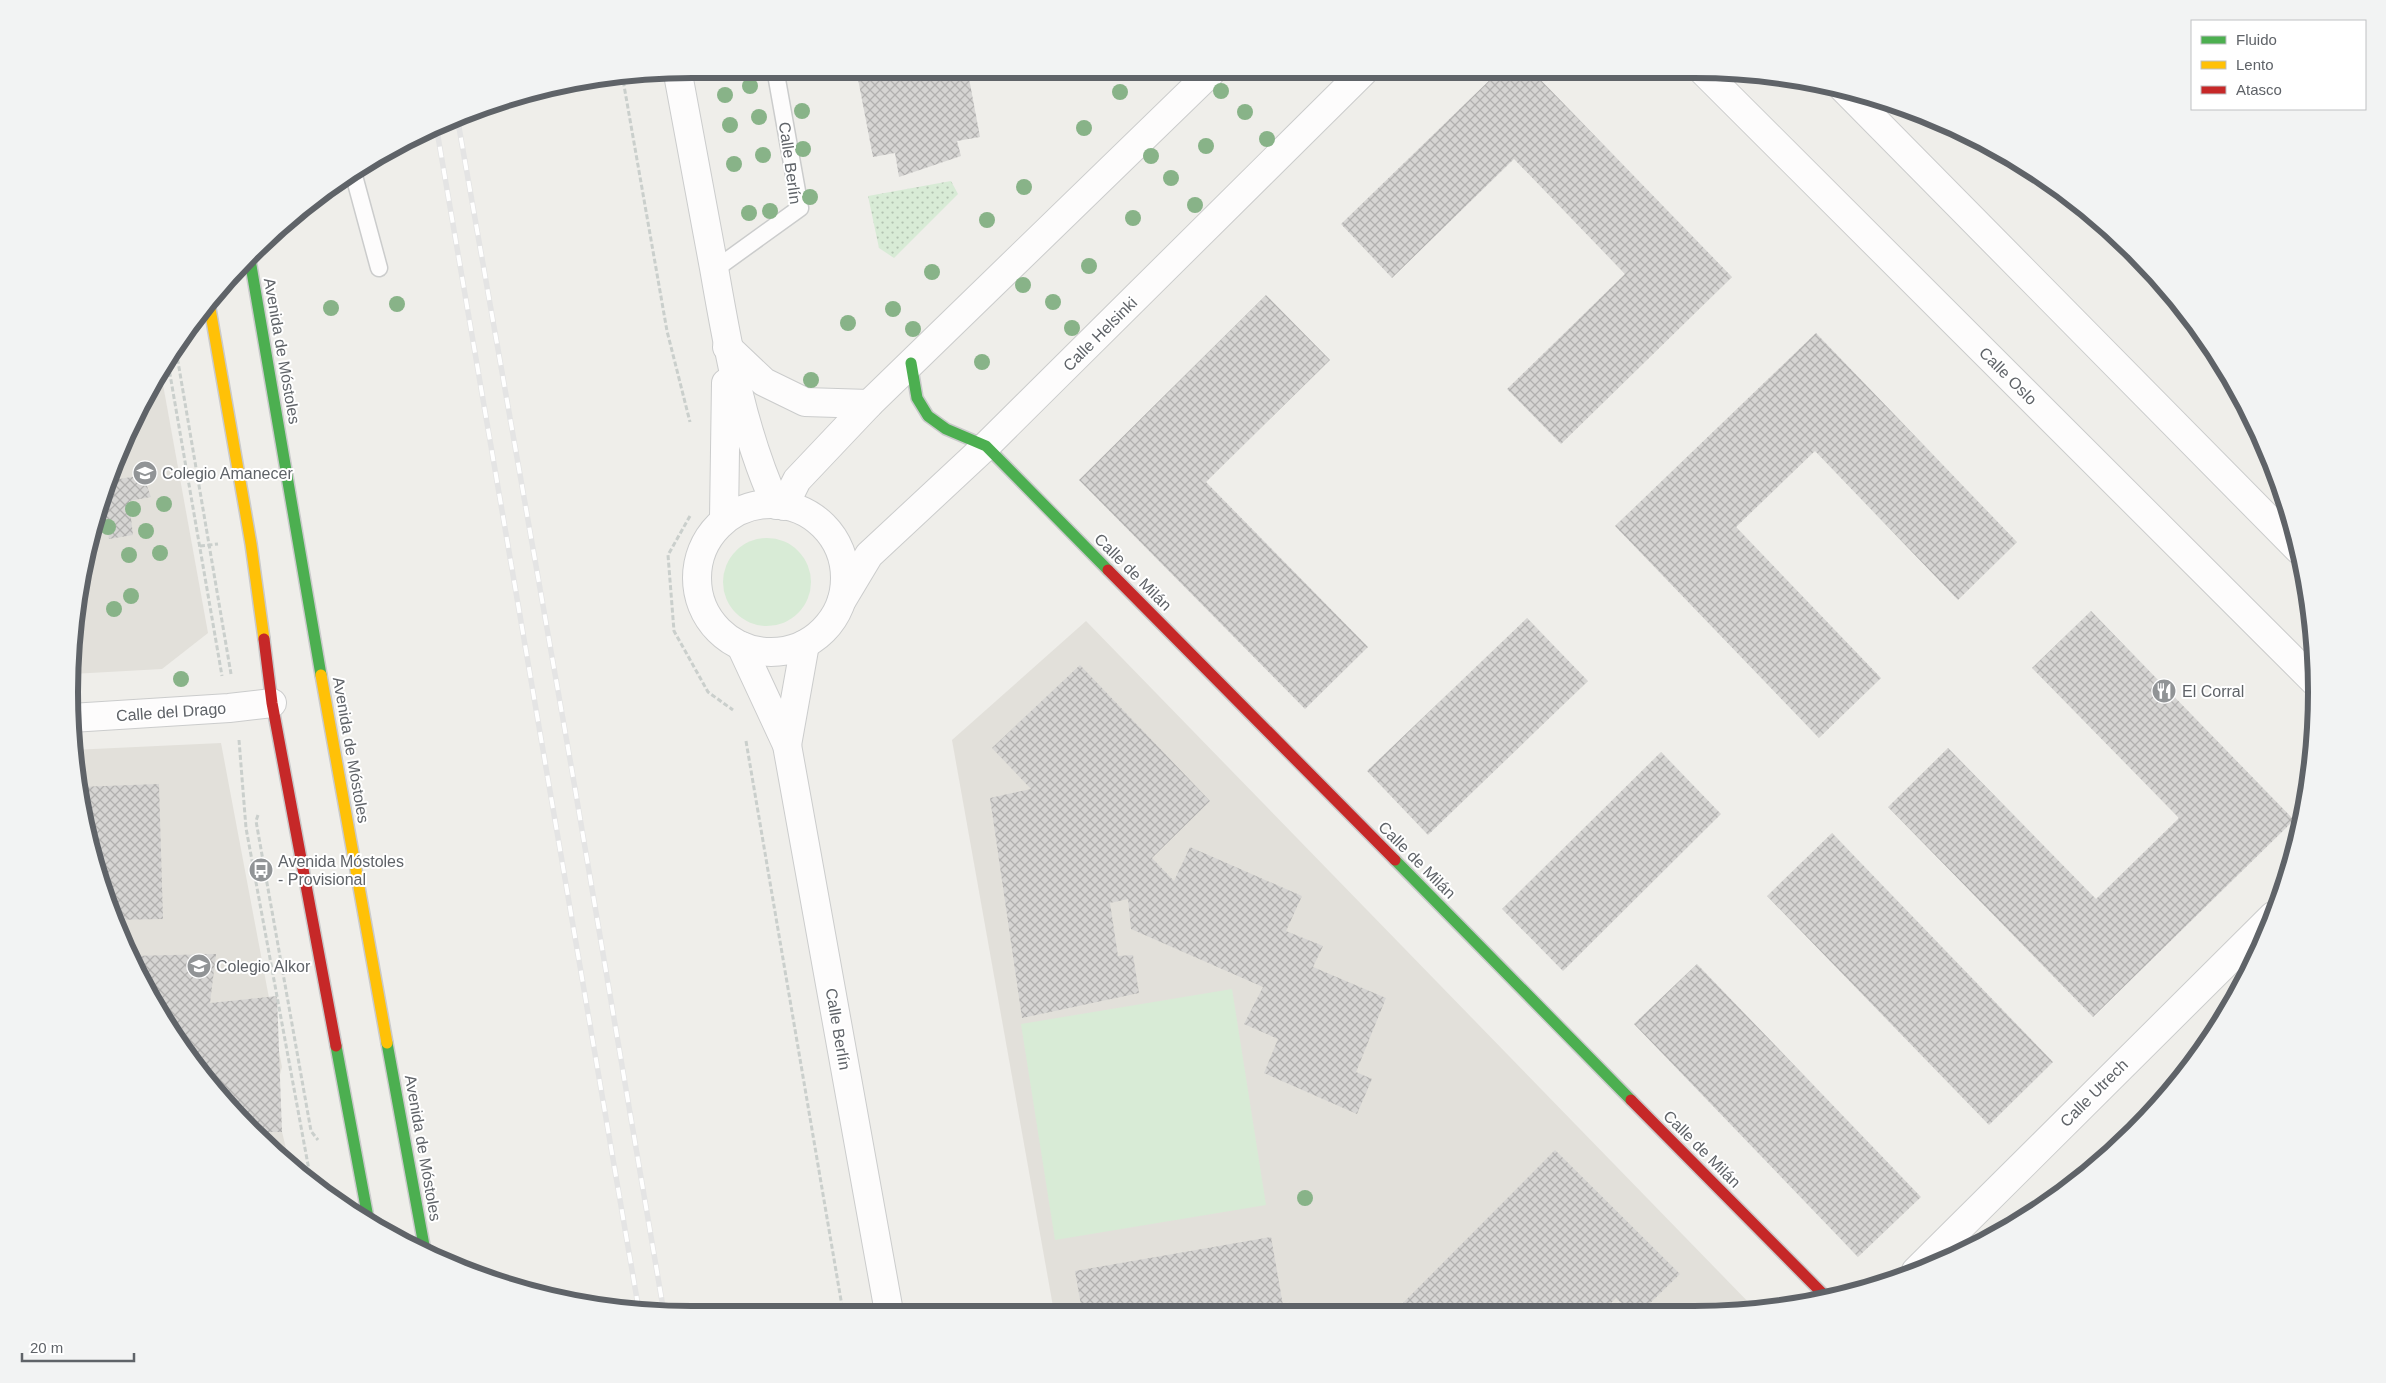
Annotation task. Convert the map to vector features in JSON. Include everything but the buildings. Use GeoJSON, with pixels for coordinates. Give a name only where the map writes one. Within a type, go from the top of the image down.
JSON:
{"type":"FeatureCollection","features":[{"type":"Feature","properties":{"kind":"main road","name":"Avenida de Móstoles"},"geometry":{"type":"LineString","coordinates":[[251,264],[319,660],[424,1244]]}},
{"type":"Feature","properties":{"kind":"main road"},"geometry":{"type":"LineString","coordinates":[[210,311],[251,544],[272,704],[367,1213]]}},
{"type":"Feature","properties":{"kind":"main road"},"geometry":{"type":"LineString","coordinates":[[911,363],[918,399],[929,418],[958,436],[986,446]]}},
{"type":"Feature","properties":{"kind":"main road","name":"Calle de Milán"},"geometry":{"type":"LineString","coordinates":[[986,446],[1821,1292]]}},
{"type":"Feature","properties":{"kind":"street"},"geometry":{"type":"LineString","coordinates":[[679,78],[727,346],[761,472],[780,505]]}},
{"type":"Feature","properties":{"kind":"street"},"geometry":{"type":"LineString","coordinates":[[780,505],[798,480],[869,404],[1206,78]]}},
{"type":"Feature","properties":{"kind":"street","name":"Calle Helsinki"},"geometry":{"type":"LineString","coordinates":[[842,600],[869,554],[986,446],[1357,78]]}},
{"type":"Feature","properties":{"kind":"street","name":"Calle Oslo"},"geometry":{"type":"LineString","coordinates":[[1710,78],[2308,675]]}},
{"type":"Feature","properties":{"kind":"street"},"geometry":{"type":"LineString","coordinates":[[1853,98],[2290,541]]}},
{"type":"Feature","properties":{"kind":"street"},"geometry":{"type":"LineString","coordinates":[[727,346],[764,382],[805,402],[869,404]]}},
{"type":"Feature","properties":{"kind":"street"},"geometry":{"type":"LineString","coordinates":[[724,518],[727,346]]}},
{"type":"Feature","properties":{"kind":"street"},"geometry":{"type":"LineString","coordinates":[[759,503],[780,505],[807,514],[827,529],[839,550],[845,574],[842,600],[834,617],[821,632],[805,644],[782,652],[763,652],[740,646],[721,633],[706,614],[699,592],[698,568],[705,546],[724,518],[743,508],[759,503]]}},
{"type":"Feature","properties":{"kind":"street","name":"Calle Berlín"},"geometry":{"type":"LineString","coordinates":[[787,745],[805,644]]}},
{"type":"Feature","properties":{"kind":"street","name":"Calle Berlín"},"geometry":{"type":"LineString","coordinates":[[740,646],[787,745],[889,1306]]}},
{"type":"Feature","properties":{"kind":"street","name":"Calle del Drago"},"geometry":{"type":"LineString","coordinates":[[79,717],[272,704]]}},
{"type":"Feature","properties":{"kind":"street","name":"Calle Utrech"},"geometry":{"type":"LineString","coordinates":[[1927,1260],[2261,928]]}},
{"type":"Feature","properties":{"kind":"lane","name":"Calle Berlín"},"geometry":{"type":"LineString","coordinates":[[714,270],[800,208],[777,78]]}},
{"type":"Feature","properties":{"kind":"lane"},"geometry":{"type":"LineString","coordinates":[[355,178],[379,268]]}},
{"type":"Feature","properties":{"kind":"path"},"geometry":{"type":"LineString","coordinates":[[169,369],[228,708],[240,745],[246,828],[309,1172]]}},
{"type":"Feature","properties":{"kind":"shaded area","name":"Colegio Amanecer"},"geometry":{"type":"Polygon","coordinates":[[[162,380],[208,633],[162,669],[78,674],[83,611],[98,533],[124,457],[162,380]]]}},
{"type":"Feature","properties":{"kind":"shaded area"},"geometry":{"type":"Polygon","coordinates":[[[1086,621],[1749,1303],[1694,1306],[1053,1306],[952,740],[1086,621]]]}},
{"type":"Feature","properties":{"kind":"shaded area","name":"Colegio Alkor"},"geometry":{"type":"Polygon","coordinates":[[[221,743],[282,1067],[274,1097],[287,1153],[257,1126],[204,1065],[160,999],[141,963],[124,926],[98,850],[89,811],[81,750],[221,743]]]}},
{"type":"Feature","properties":{"kind":"green space"},"geometry":{"type":"Polygon","coordinates":[[[951,181],[958,194],[894,258],[879,248],[868,196],[951,181]]]}},
{"type":"Feature","properties":{"kind":"green space"},"geometry":{"type":"Polygon","coordinates":[[[758,538],[776,538],[792,545],[804,557],[811,573],[811,591],[804,607],[792,619],[776,626],[758,626],[742,619],[730,607],[723,591],[723,573],[730,557],[742,545],[758,538]]]}},
{"type":"Feature","properties":{"kind":"green space"},"geometry":{"type":"Polygon","coordinates":[[[1232,989],[1266,1205],[1055,1240],[1021,1024],[1232,989]]]}},
{"type":"Feature","properties":{"kind":"railway"},"geometry":{"type":"LineString","coordinates":[[458,124],[571,765],[663,1305]]}},
{"type":"Feature","properties":{"kind":"railway"},"geometry":{"type":"LineString","coordinates":[[437,133],[638,1303]]}},
{"type":"Feature","properties":{"kind":"traffic: fast"},"geometry":{"type":"LineString","coordinates":[[251,264],[321,675]]}},
{"type":"Feature","properties":{"kind":"traffic: fast"},"geometry":{"type":"LineString","coordinates":[[911,363],[917,398],[928,416],[946,429],[986,446],[1108,570]]}},
{"type":"Feature","properties":{"kind":"traffic: fast"},"geometry":{"type":"LineString","coordinates":[[1395,860],[1631,1100]]}},
{"type":"Feature","properties":{"kind":"traffic: fast"},"geometry":{"type":"LineString","coordinates":[[387,1043],[424,1244]]}},
{"type":"Feature","properties":{"kind":"traffic: fast"},"geometry":{"type":"LineString","coordinates":[[336,1046],[367,1213]]}},
{"type":"Feature","properties":{"kind":"traffic: slow"},"geometry":{"type":"LineString","coordinates":[[210,310],[251,544],[264,639]]}},
{"type":"Feature","properties":{"kind":"traffic: slow"},"geometry":{"type":"LineString","coordinates":[[321,675],[387,1043]]}},
{"type":"Feature","properties":{"kind":"traffic: jam"},"geometry":{"type":"LineString","coordinates":[[1108,570],[1395,860]]}},
{"type":"Feature","properties":{"kind":"traffic: jam"},"geometry":{"type":"LineString","coordinates":[[264,639],[272,703],[336,1046]]}},
{"type":"Feature","properties":{"kind":"traffic: jam"},"geometry":{"type":"LineString","coordinates":[[1631,1100],[1821,1292]]}},
{"type":"Feature","properties":{"kind":"place","name":"Colegio Amanecer"},"geometry":{"type":"Point","coordinates":[145,473]}},
{"type":"Feature","properties":{"kind":"place","name":"El Corral"},"geometry":{"type":"Point","coordinates":[2164,691]}},
{"type":"Feature","properties":{"kind":"place","name":"Avenida Móstoles - Provisional"},"geometry":{"type":"Point","coordinates":[261,870]}},
{"type":"Feature","properties":{"kind":"place","name":"Colegio Alkor"},"geometry":{"type":"Point","coordinates":[199,966]}}]}
